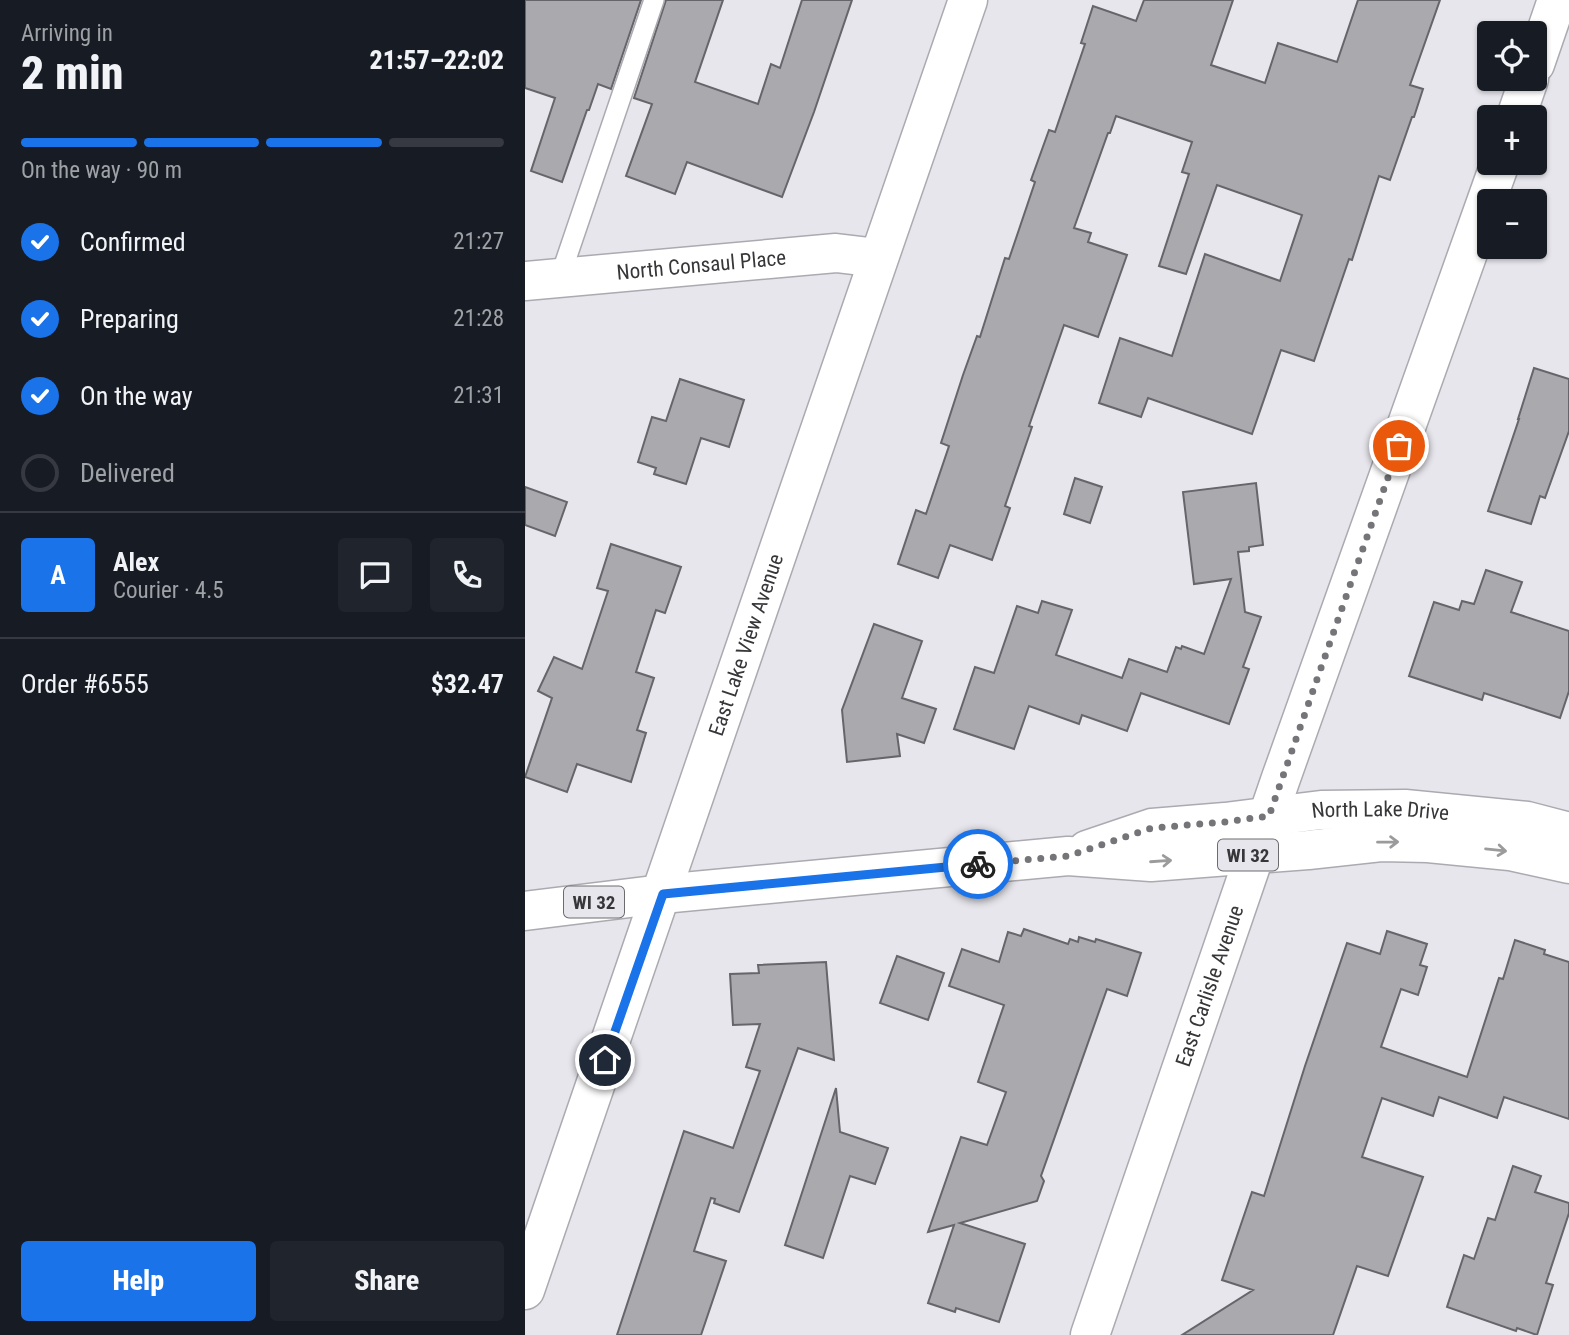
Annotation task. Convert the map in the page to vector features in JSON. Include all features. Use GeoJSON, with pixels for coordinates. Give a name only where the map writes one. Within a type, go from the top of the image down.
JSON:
{"type":"FeatureCollection","features":[{"type":"Feature","properties":{"kind":"street","name":"East Lake View Avenue"},"geometry":{"type":"LineString","coordinates":[[525,1290],[968,0]]}},
{"type":"Feature","properties":{"kind":"street"},"geometry":{"type":"LineString","coordinates":[[1547,29],[1557,0]]}},
{"type":"Feature","properties":{"kind":"street","name":"East Carlisle Avenue"},"geometry":{"type":"LineString","coordinates":[[1090,1335],[1255,854],[1496,175]]}},
{"type":"Feature","properties":{"kind":"street","name":"North Consaul Place"},"geometry":{"type":"LineString","coordinates":[[542,279],[836,253],[878,258]]}},
{"type":"Feature","properties":{"kind":"street","name":"North Lake Drive"},"geometry":{"type":"LineString","coordinates":[[1068,856],[1152,828],[1321,810],[1405,810],[1527,821],[1569,832]]}},
{"type":"Feature","properties":{"kind":"street","name":"North Lake Drive"},"geometry":{"type":"LineString","coordinates":[[525,911],[663,894],[1068,856],[1151,862],[1381,842],[1428,843],[1510,851],[1569,864]]}},
{"type":"Feature","properties":{"kind":"lane"},"geometry":{"type":"LineString","coordinates":[[542,279],[654,0]]}},
{"type":"Feature","properties":{"kind":"building"},"geometry":{"type":"Polygon","coordinates":[[[525,0],[641,0],[611,89],[598,84],[562,182],[531,171],[555,98],[525,88],[525,0]]]}},
{"type":"Feature","properties":{"kind":"building"},"geometry":{"type":"Polygon","coordinates":[[[666,0],[723,0],[695,82],[758,104],[771,64],[780,68],[802,0],[852,0],[782,197],[687,162],[675,194],[626,176],[652,104],[634,98],[666,0]]]}},
{"type":"Feature","properties":{"kind":"building"},"geometry":{"type":"Polygon","coordinates":[[[1144,0],[1233,0],[1211,65],[1265,83],[1278,43],[1337,62],[1358,0],[1440,0],[1410,85],[1423,89],[1414,117],[1390,180],[1379,176],[1352,260],[1349,259],[1314,361],[1281,350],[1252,434],[1148,398],[1141,417],[1099,403],[1120,338],[1172,356],[1205,254],[1280,281],[1302,215],[1217,185],[1186,274],[1159,266],[1189,174],[1182,172],[1192,142],[1116,116],[1074,228],[1091,233],[1088,242],[1127,255],[1098,337],[1064,325],[1029,426],[1032,427],[1005,506],[1010,508],[992,560],[950,545],[938,578],[898,564],[916,510],[926,514],[949,446],[941,443],[963,375],[977,336],[980,337],[1005,258],[1009,259],[1035,182],[1031,180],[1049,130],[1055,132],[1085,44],[1081,43],[1093,6],[1136,21],[1144,0]]]}},
{"type":"Feature","properties":{"kind":"building"},"geometry":{"type":"Polygon","coordinates":[[[1534,368],[1569,379],[1569,431],[1545,498],[1540,496],[1531,524],[1488,511],[1534,368]]]}},
{"type":"Feature","properties":{"kind":"building"},"geometry":{"type":"Polygon","coordinates":[[[680,379],[744,400],[729,447],[701,438],[686,484],[654,474],[656,468],[638,462],[652,417],[666,421],[680,379]]]}},
{"type":"Feature","properties":{"kind":"building"},"geometry":{"type":"Polygon","coordinates":[[[1075,478],[1102,487],[1090,523],[1064,514],[1075,478]]]}},
{"type":"Feature","properties":{"kind":"building"},"geometry":{"type":"Polygon","coordinates":[[[1256,483],[1263,545],[1238,552],[1245,612],[1261,617],[1243,667],[1249,669],[1229,724],[1141,693],[1127,731],[1082,715],[1079,724],[1029,706],[1014,749],[954,729],[975,667],[994,673],[1017,606],[1038,613],[1042,601],[1072,610],[1056,655],[1122,678],[1129,659],[1167,672],[1176,647],[1181,649],[1182,646],[1204,654],[1231,579],[1194,584],[1183,492],[1256,483]]]}},
{"type":"Feature","properties":{"kind":"building"},"geometry":{"type":"Polygon","coordinates":[[[525,487],[567,502],[555,536],[525,525],[525,487]]]}},
{"type":"Feature","properties":{"kind":"building"},"geometry":{"type":"Polygon","coordinates":[[[611,544],[681,567],[665,613],[656,610],[636,672],[654,678],[637,730],[646,733],[631,782],[577,764],[567,792],[525,777],[552,698],[538,691],[554,657],[582,669],[608,591],[597,588],[611,544]]]}},
{"type":"Feature","properties":{"kind":"building"},"geometry":{"type":"Polygon","coordinates":[[[1486,570],[1522,582],[1511,612],[1569,631],[1569,691],[1560,718],[1484,693],[1482,700],[1409,676],[1434,602],[1459,610],[1462,601],[1474,604],[1486,570]]]}},
{"type":"Feature","properties":{"kind":"building"},"geometry":{"type":"Polygon","coordinates":[[[874,624],[922,641],[902,698],[936,709],[924,743],[897,734],[900,756],[847,762],[842,710],[874,624]]]}},
{"type":"Feature","properties":{"kind":"building"},"geometry":{"type":"Polygon","coordinates":[[[1024,929],[1068,944],[1070,939],[1078,942],[1079,937],[1095,942],[1096,939],[1141,953],[1127,996],[1107,989],[1041,1176],[1044,1181],[1037,1201],[960,1223],[1025,1244],[999,1322],[956,1308],[955,1312],[928,1303],[954,1225],[928,1232],[961,1137],[987,1145],[1006,1092],[978,1082],[1004,1005],[949,986],[962,949],[999,962],[1008,932],[1021,936],[1024,929]]]}},
{"type":"Feature","properties":{"kind":"building"},"geometry":{"type":"Polygon","coordinates":[[[1387,931],[1427,944],[1420,965],[1427,967],[1418,995],[1401,989],[1381,1047],[1467,1077],[1499,978],[1503,979],[1515,940],[1569,962],[1569,1119],[1504,1097],[1497,1118],[1439,1097],[1433,1116],[1382,1098],[1362,1157],[1423,1177],[1388,1276],[1357,1266],[1333,1335],[1182,1335],[1253,1290],[1222,1280],[1252,1192],[1264,1196],[1347,943],[1380,954],[1387,931]]]}},
{"type":"Feature","properties":{"kind":"building"},"geometry":{"type":"Polygon","coordinates":[[[897,956],[944,973],[928,1020],[880,1003],[897,956]]]}},
{"type":"Feature","properties":{"kind":"building"},"geometry":{"type":"Polygon","coordinates":[[[826,962],[834,1060],[798,1048],[739,1212],[714,1203],[715,1199],[711,1198],[694,1251],[726,1261],[701,1335],[617,1335],[684,1131],[733,1148],[760,1071],[746,1067],[760,1024],[733,1025],[730,974],[759,973],[758,965],[826,962]]]}},
{"type":"Feature","properties":{"kind":"building"},"geometry":{"type":"Polygon","coordinates":[[[836,1088],[840,1132],[888,1148],[875,1184],[850,1176],[823,1258],[785,1245],[836,1088]]]}},
{"type":"Feature","properties":{"kind":"building"},"geometry":{"type":"Polygon","coordinates":[[[1513,1166],[1541,1176],[1535,1192],[1569,1203],[1569,1213],[1546,1283],[1553,1285],[1537,1335],[1517,1328],[1516,1331],[1447,1307],[1464,1255],[1474,1259],[1488,1218],[1495,1220],[1513,1166]]]}},
{"type":"Feature","properties":{"kind":"way so far"},"geometry":{"type":"LineString","coordinates":[[978,864],[1068,856],[1152,828],[1269,816],[1399,446]]}},
{"type":"Feature","properties":{"kind":"route"},"geometry":{"type":"LineString","coordinates":[[605,1060],[663,894],[978,864]]}}]}
